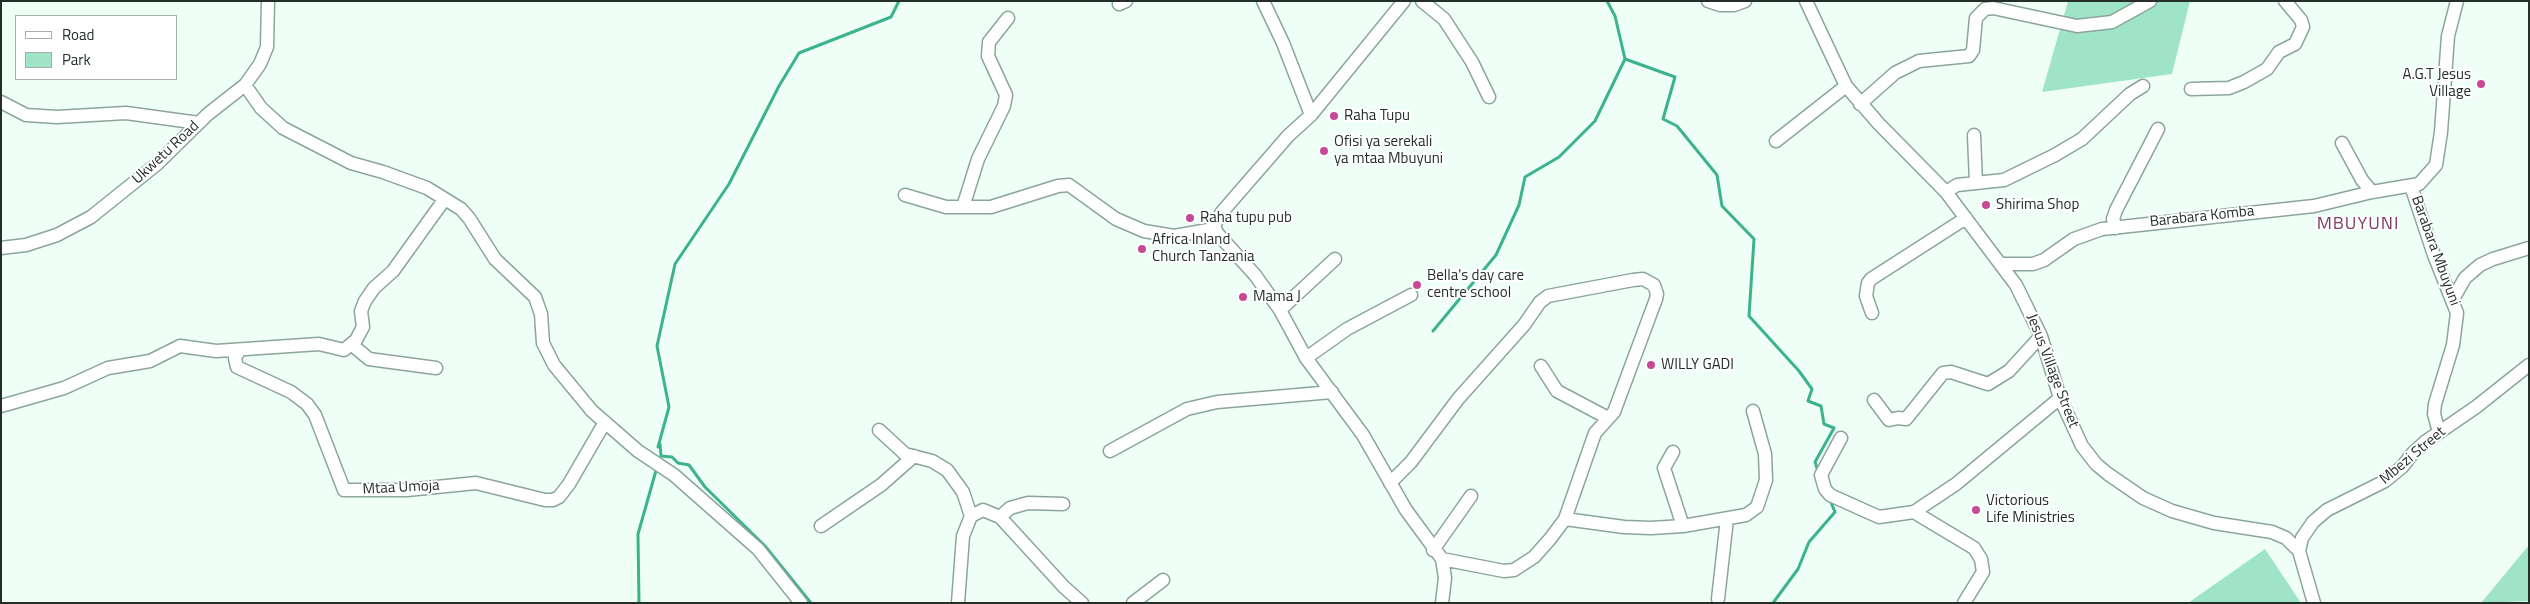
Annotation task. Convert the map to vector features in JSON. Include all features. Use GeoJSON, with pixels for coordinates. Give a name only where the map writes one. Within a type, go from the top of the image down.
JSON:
{"type":"FeatureCollection","features":[{"type":"Feature","properties":{"kind":"street","name":"Ukwetu Road"},"geometry":{"type":"LineString","coordinates":[[1,248],[26,245],[57,235],[91,217],[157,164],[199,122],[246,85],[260,64],[267,47],[268,1]]}},
{"type":"Feature","properties":{"kind":"street"},"geometry":{"type":"LineString","coordinates":[[1263,1],[1283,43],[1311,115]]}},
{"type":"Feature","properties":{"kind":"street"},"geometry":{"type":"LineString","coordinates":[[1404,1],[1311,115],[1288,136],[1215,220],[1214,229],[1255,275],[1280,310],[1306,358],[1363,435],[1390,483],[1438,554],[1445,578],[1442,603]]}},
{"type":"Feature","properties":{"kind":"street"},"geometry":{"type":"LineString","coordinates":[[1422,1],[1444,19],[1472,62],[1489,97]]}},
{"type":"Feature","properties":{"kind":"street"},"geometry":{"type":"LineString","coordinates":[[1708,1],[1720,5],[1734,5],[1745,1]]}},
{"type":"Feature","properties":{"kind":"street","name":"Jesus Village Street"},"geometry":{"type":"LineString","coordinates":[[1806,1],[1846,86],[1860,104],[1946,192],[2016,284],[2041,336],[2060,398],[2082,446],[2096,464],[2143,498],[2172,511],[2214,523],[2272,532],[2286,538],[2299,551]]}},
{"type":"Feature","properties":{"kind":"street"},"geometry":{"type":"LineString","coordinates":[[2191,89],[2229,88],[2244,82],[2267,69],[2279,52],[2296,44],[2303,27],[2301,20],[2285,1]]}},
{"type":"Feature","properties":{"kind":"street"},"geometry":{"type":"LineString","coordinates":[[2411,186],[2419,184],[2436,165],[2441,132],[2448,36],[2457,1]]}},
{"type":"Feature","properties":{"kind":"street"},"geometry":{"type":"LineString","coordinates":[[1860,104],[1895,73],[1919,61],[1969,56],[1973,50],[1976,18],[1985,9],[1993,8],[2077,26],[2112,22],[2147,2]]}},
{"type":"Feature","properties":{"kind":"street"},"geometry":{"type":"LineString","coordinates":[[963,207],[978,158],[1004,106],[1006,95],[988,56],[989,42],[1008,18]]}},
{"type":"Feature","properties":{"kind":"street"},"geometry":{"type":"LineString","coordinates":[[246,85],[261,108],[283,128],[351,163],[427,188],[461,209],[469,218],[495,259],[535,297],[541,314],[543,342],[554,365],[592,411],[758,549],[801,603]]}},
{"type":"Feature","properties":{"kind":"street"},"geometry":{"type":"LineString","coordinates":[[1776,141],[1846,86]]}},
{"type":"Feature","properties":{"kind":"street"},"geometry":{"type":"LineString","coordinates":[[1946,192],[1957,185],[2004,180],[2068,148],[2082,139],[2130,94],[2143,86]]}},
{"type":"Feature","properties":{"kind":"street"},"geometry":{"type":"LineString","coordinates":[[1,102],[26,115],[56,118],[126,113],[199,122]]}},
{"type":"Feature","properties":{"kind":"street"},"geometry":{"type":"LineString","coordinates":[[2116,228],[2113,219],[2116,210],[2158,129]]}},
{"type":"Feature","properties":{"kind":"street"},"geometry":{"type":"LineString","coordinates":[[1974,135],[1976,183]]}},
{"type":"Feature","properties":{"kind":"street"},"geometry":{"type":"LineString","coordinates":[[2342,143],[2357,172],[2372,192]]}},
{"type":"Feature","properties":{"kind":"street"},"geometry":{"type":"LineString","coordinates":[[904,195],[936,206],[991,207],[1058,186],[1069,185],[1116,219],[1144,231],[1174,236],[1214,229]]}},
{"type":"Feature","properties":{"kind":"street","name":"Barabara Komba"},"geometry":{"type":"LineString","coordinates":[[2001,264],[2033,264],[2044,260],[2074,239],[2102,229],[2314,206],[2372,192],[2411,186]]}},
{"type":"Feature","properties":{"kind":"street","name":"Barabara Mbuyuni"},"geometry":{"type":"LineString","coordinates":[[2411,186],[2434,256],[2453,299],[2457,313],[2456,330],[2435,404],[2434,414],[2439,432]]}},
{"type":"Feature","properties":{"kind":"street"},"geometry":{"type":"LineString","coordinates":[[1,406],[64,388],[108,368],[150,361],[180,346],[216,351],[239,351],[319,344],[339,350],[356,340],[363,327],[362,311],[365,301],[374,288],[393,271],[444,200]]}},
{"type":"Feature","properties":{"kind":"street"},"geometry":{"type":"LineString","coordinates":[[1872,313],[1866,296],[1871,279],[1966,218]]}},
{"type":"Feature","properties":{"kind":"street"},"geometry":{"type":"LineString","coordinates":[[2453,299],[2465,278],[2480,265],[2493,258],[2529,248]]}},
{"type":"Feature","properties":{"kind":"street"},"geometry":{"type":"LineString","coordinates":[[1280,310],[1335,259]]}},
{"type":"Feature","properties":{"kind":"street"},"geometry":{"type":"LineString","coordinates":[[1390,483],[1411,462],[1458,399],[1524,325],[1540,302],[1548,296],[1643,279],[1654,284],[1656,299],[1635,359],[1625,378],[1615,409],[1592,438],[1565,519],[1534,557],[1514,570],[1504,571],[1438,554]]}},
{"type":"Feature","properties":{"kind":"street"},"geometry":{"type":"LineString","coordinates":[[1306,358],[1348,329],[1411,295]]}},
{"type":"Feature","properties":{"kind":"street"},"geometry":{"type":"LineString","coordinates":[[1874,400],[1889,420],[1906,419],[1943,373],[1950,372],[1982,383],[1993,382],[2009,371],[2041,336]]}},
{"type":"Feature","properties":{"kind":"street"},"geometry":{"type":"LineString","coordinates":[[351,344],[369,359],[436,368]]}},
{"type":"Feature","properties":{"kind":"street","name":"Mtaa Umoja"},"geometry":{"type":"LineString","coordinates":[[239,351],[235,358],[237,367],[291,392],[307,404],[316,416],[344,490],[407,490],[476,483],[545,500],[553,500],[559,498],[569,484],[605,422]]}},
{"type":"Feature","properties":{"kind":"street","name":"Mbezi Street"},"geometry":{"type":"LineString","coordinates":[[2299,551],[2302,538],[2313,522],[2328,510],[2385,481],[2402,468],[2413,453],[2439,432],[2476,407],[2529,365]]}},
{"type":"Feature","properties":{"kind":"street"},"geometry":{"type":"LineString","coordinates":[[1541,366],[1557,391],[1608,418]]}},
{"type":"Feature","properties":{"kind":"street"},"geometry":{"type":"LineString","coordinates":[[1110,451],[1171,417],[1216,402],[1332,392]]}},
{"type":"Feature","properties":{"kind":"street"},"geometry":{"type":"LineString","coordinates":[[1842,438],[1821,475],[1825,489],[1830,495],[1880,517],[1914,512],[1956,484],[2060,398]]}},
{"type":"Feature","properties":{"kind":"street"},"geometry":{"type":"LineString","coordinates":[[1565,519],[1624,527],[1683,526],[1728,519],[1746,515],[1753,511],[1766,480],[1765,454],[1753,411]]}},
{"type":"Feature","properties":{"kind":"street"},"geometry":{"type":"LineString","coordinates":[[879,430],[905,454],[932,461],[947,470],[962,492],[971,516]]}},
{"type":"Feature","properties":{"kind":"street"},"geometry":{"type":"LineString","coordinates":[[1673,452],[1664,468],[1683,526]]}},
{"type":"Feature","properties":{"kind":"street"},"geometry":{"type":"LineString","coordinates":[[821,526],[881,485],[914,456]]}},
{"type":"Feature","properties":{"kind":"street"},"geometry":{"type":"LineString","coordinates":[[1438,554],[1471,496]]}},
{"type":"Feature","properties":{"kind":"street"},"geometry":{"type":"LineString","coordinates":[[1000,517],[1010,508],[1028,503],[1063,504]]}},
{"type":"Feature","properties":{"kind":"street"},"geometry":{"type":"LineString","coordinates":[[958,603],[963,536],[971,516],[983,510],[1000,517],[1064,587],[1082,603]]}},
{"type":"Feature","properties":{"kind":"street"},"geometry":{"type":"LineString","coordinates":[[1914,512],[1974,548],[1982,559],[1983,572],[1964,603]]}},
{"type":"Feature","properties":{"kind":"street"},"geometry":{"type":"LineString","coordinates":[[1718,599],[1728,519]]}},
{"type":"Feature","properties":{"kind":"street"},"geometry":{"type":"LineString","coordinates":[[2299,551],[2314,603]]}},
{"type":"Feature","properties":{"kind":"street"},"geometry":{"type":"LineString","coordinates":[[1133,603],[1163,580]]}},
{"type":"Feature","properties":{"kind":"green space"},"geometry":{"type":"Polygon","coordinates":[[[2068,1],[2190,1],[2172,74],[2042,92],[2068,1]]]}},
{"type":"Feature","properties":{"kind":"green space"},"geometry":{"type":"Polygon","coordinates":[[[2529,545],[2529,601],[2481,603],[2529,545]]]}},
{"type":"Feature","properties":{"kind":"green space"},"geometry":{"type":"Polygon","coordinates":[[[2265,549],[2301,603],[2188,603],[2265,549]]]}},
{"type":"Feature","properties":{"kind":"waterway"},"geometry":{"type":"LineString","coordinates":[[658,447],[669,407],[657,346],[675,264],[729,184],[779,86],[799,53],[891,17],[899,1]]}},
{"type":"Feature","properties":{"kind":"waterway"},"geometry":{"type":"LineString","coordinates":[[1607,1],[1615,16],[1625,59],[1675,77],[1663,119],[1677,126],[1717,175],[1722,206],[1754,239],[1749,316],[1799,371],[1812,389],[1808,401],[1821,406],[1824,424],[1834,428],[1815,462],[1818,471]]}},
{"type":"Feature","properties":{"kind":"waterway"},"geometry":{"type":"LineString","coordinates":[[1433,331],[1496,255],[1519,205],[1525,177],[1559,157],[1595,121],[1625,59]]}},
{"type":"Feature","properties":{"kind":"waterway"},"geometry":{"type":"LineString","coordinates":[[660,444],[661,456],[672,457],[678,463],[689,465],[705,487],[765,546],[811,603]]}},
{"type":"Feature","properties":{"kind":"waterway"},"geometry":{"type":"LineString","coordinates":[[639,603],[638,534],[657,467]]}},
{"type":"Feature","properties":{"kind":"waterway"},"geometry":{"type":"LineString","coordinates":[[1773,603],[1798,569],[1809,542],[1835,512],[1830,500]]}},
{"type":"Feature","properties":{"kind":"place","name":"A.G.T Jesus Village"},"geometry":{"type":"Point","coordinates":[2481,84]}},
{"type":"Feature","properties":{"kind":"place","name":"Raha Tupu"},"geometry":{"type":"Point","coordinates":[1334,116]}},
{"type":"Feature","properties":{"kind":"place","name":"Ofisi ya serekali ya mtaa Mbuyuni"},"geometry":{"type":"Point","coordinates":[1324,151]}},
{"type":"Feature","properties":{"kind":"place","name":"Shirima Shop"},"geometry":{"type":"Point","coordinates":[1986,205]}},
{"type":"Feature","properties":{"kind":"place","name":"Raha tupu pub"},"geometry":{"type":"Point","coordinates":[1190,218]}},
{"type":"Feature","properties":{"kind":"place","name":"Africa Inland Church Tanzania"},"geometry":{"type":"Point","coordinates":[1142,249]}},
{"type":"Feature","properties":{"kind":"place","name":"Bella's day care centre school"},"geometry":{"type":"Point","coordinates":[1417,285]}},
{"type":"Feature","properties":{"kind":"place","name":"Mama J"},"geometry":{"type":"Point","coordinates":[1243,297]}},
{"type":"Feature","properties":{"kind":"place","name":"WILLY GADI"},"geometry":{"type":"Point","coordinates":[1651,365]}},
{"type":"Feature","properties":{"kind":"place","name":"Victorious Life Ministries"},"geometry":{"type":"Point","coordinates":[1976,510]}},
{"type":"Feature","properties":{"kind":"district","name":"MBUYUNI"},"geometry":{"type":"Point","coordinates":[2358,225]}}]}
